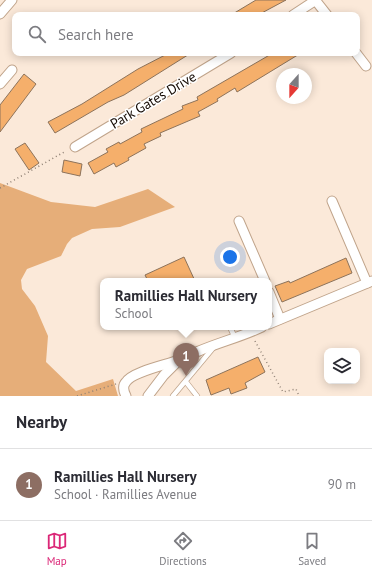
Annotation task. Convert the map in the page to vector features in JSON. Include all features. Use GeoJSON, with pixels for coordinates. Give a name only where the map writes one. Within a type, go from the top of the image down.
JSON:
{"type":"FeatureCollection","features":[{"type":"Feature","properties":{"kind":"street"},"geometry":{"type":"LineString","coordinates":[[0,14],[12,0]]}},
{"type":"Feature","properties":{"kind":"street"},"geometry":{"type":"LineString","coordinates":[[298,12],[316,1],[325,12]]}},
{"type":"Feature","properties":{"kind":"street","name":"Park Gates Drive"},"geometry":{"type":"LineString","coordinates":[[75,147],[226,56]]}},
{"type":"Feature","properties":{"kind":"street"},"geometry":{"type":"LineString","coordinates":[[358,56],[366,66]]}},
{"type":"Feature","properties":{"kind":"street"},"geometry":{"type":"LineString","coordinates":[[0,84],[12,70]]}},
{"type":"Feature","properties":{"kind":"street"},"geometry":{"type":"LineString","coordinates":[[272,323],[370,282],[332,201]]}},
{"type":"Feature","properties":{"kind":"street"},"geometry":{"type":"LineString","coordinates":[[240,221],[263,278]]}},
{"type":"Feature","properties":{"kind":"street"},"geometry":{"type":"LineString","coordinates":[[272,299],[280,319]]}},
{"type":"Feature","properties":{"kind":"street"},"geometry":{"type":"LineString","coordinates":[[126,396],[124,391],[126,381],[178,361],[200,350],[235,339],[255,330]]}},
{"type":"Feature","properties":{"kind":"street"},"geometry":{"type":"LineString","coordinates":[[148,396],[164,375],[178,361]]}},
{"type":"Feature","properties":{"kind":"lane"},"geometry":{"type":"LineString","coordinates":[[231,330],[235,339]]}},
{"type":"Feature","properties":{"kind":"lane"},"geometry":{"type":"LineString","coordinates":[[173,396],[186,382],[203,358],[215,346]]}},
{"type":"Feature","properties":{"kind":"lane"},"geometry":{"type":"LineString","coordinates":[[186,382],[197,396]]}},
{"type":"Feature","properties":{"kind":"path"},"geometry":{"type":"LineString","coordinates":[[0,188],[70,148],[75,147]]}},
{"type":"Feature","properties":{"kind":"path"},"geometry":{"type":"LineString","coordinates":[[251,332],[283,392],[296,389],[299,396]]}},
{"type":"Feature","properties":{"kind":"path"},"geometry":{"type":"LineString","coordinates":[[77,396],[126,381]]}},
{"type":"Feature","properties":{"kind":"shaded area"},"geometry":{"type":"Polygon","coordinates":[[[0,183],[51,202],[95,207],[148,189],[175,207],[120,227],[92,229],[72,238],[61,256],[27,269],[21,280],[22,289],[35,306],[48,336],[46,362],[76,391],[113,379],[118,396],[0,396],[0,183]]]}},
{"type":"Feature","properties":{"kind":"building"},"geometry":{"type":"Polygon","coordinates":[[[256,0],[286,0],[264,12],[236,12],[256,0]]]}},
{"type":"Feature","properties":{"kind":"building"},"geometry":{"type":"Polygon","coordinates":[[[163,56],[186,56],[124,95],[108,102],[55,133],[48,122],[82,104],[138,69],[163,56]]]}},
{"type":"Feature","properties":{"kind":"building"},"geometry":{"type":"Polygon","coordinates":[[[268,56],[296,56],[237,92],[235,88],[217,99],[218,101],[198,112],[200,116],[160,133],[161,136],[144,144],[146,148],[128,158],[129,160],[116,167],[114,163],[94,174],[88,163],[108,152],[106,149],[119,142],[120,144],[142,132],[141,129],[183,109],[182,106],[198,100],[197,97],[268,56]]]}},
{"type":"Feature","properties":{"kind":"building"},"geometry":{"type":"Polygon","coordinates":[[[24,74],[36,84],[0,132],[0,105],[24,74]]]}},
{"type":"Feature","properties":{"kind":"building"},"geometry":{"type":"Polygon","coordinates":[[[25,143],[39,163],[29,170],[15,149],[25,143]]]}},
{"type":"Feature","properties":{"kind":"building"},"geometry":{"type":"Polygon","coordinates":[[[64,160],[82,164],[80,176],[62,172],[64,160]]]}},
{"type":"Feature","properties":{"kind":"building"},"geometry":{"type":"Polygon","coordinates":[[[184,257],[194,278],[146,278],[145,275],[184,257]]]}},
{"type":"Feature","properties":{"kind":"building"},"geometry":{"type":"Polygon","coordinates":[[[346,258],[352,273],[282,302],[275,286],[289,281],[290,283],[346,258]]]}},
{"type":"Feature","properties":{"kind":"building"},"geometry":{"type":"Polygon","coordinates":[[[258,357],[265,372],[245,383],[247,388],[231,394],[229,388],[211,395],[206,380],[258,357]]]}},
{"type":"Feature","properties":{"kind":"place","name":"Ramillies Hall Nursery"},"geometry":{"type":"Point","coordinates":[186,376]}}]}
